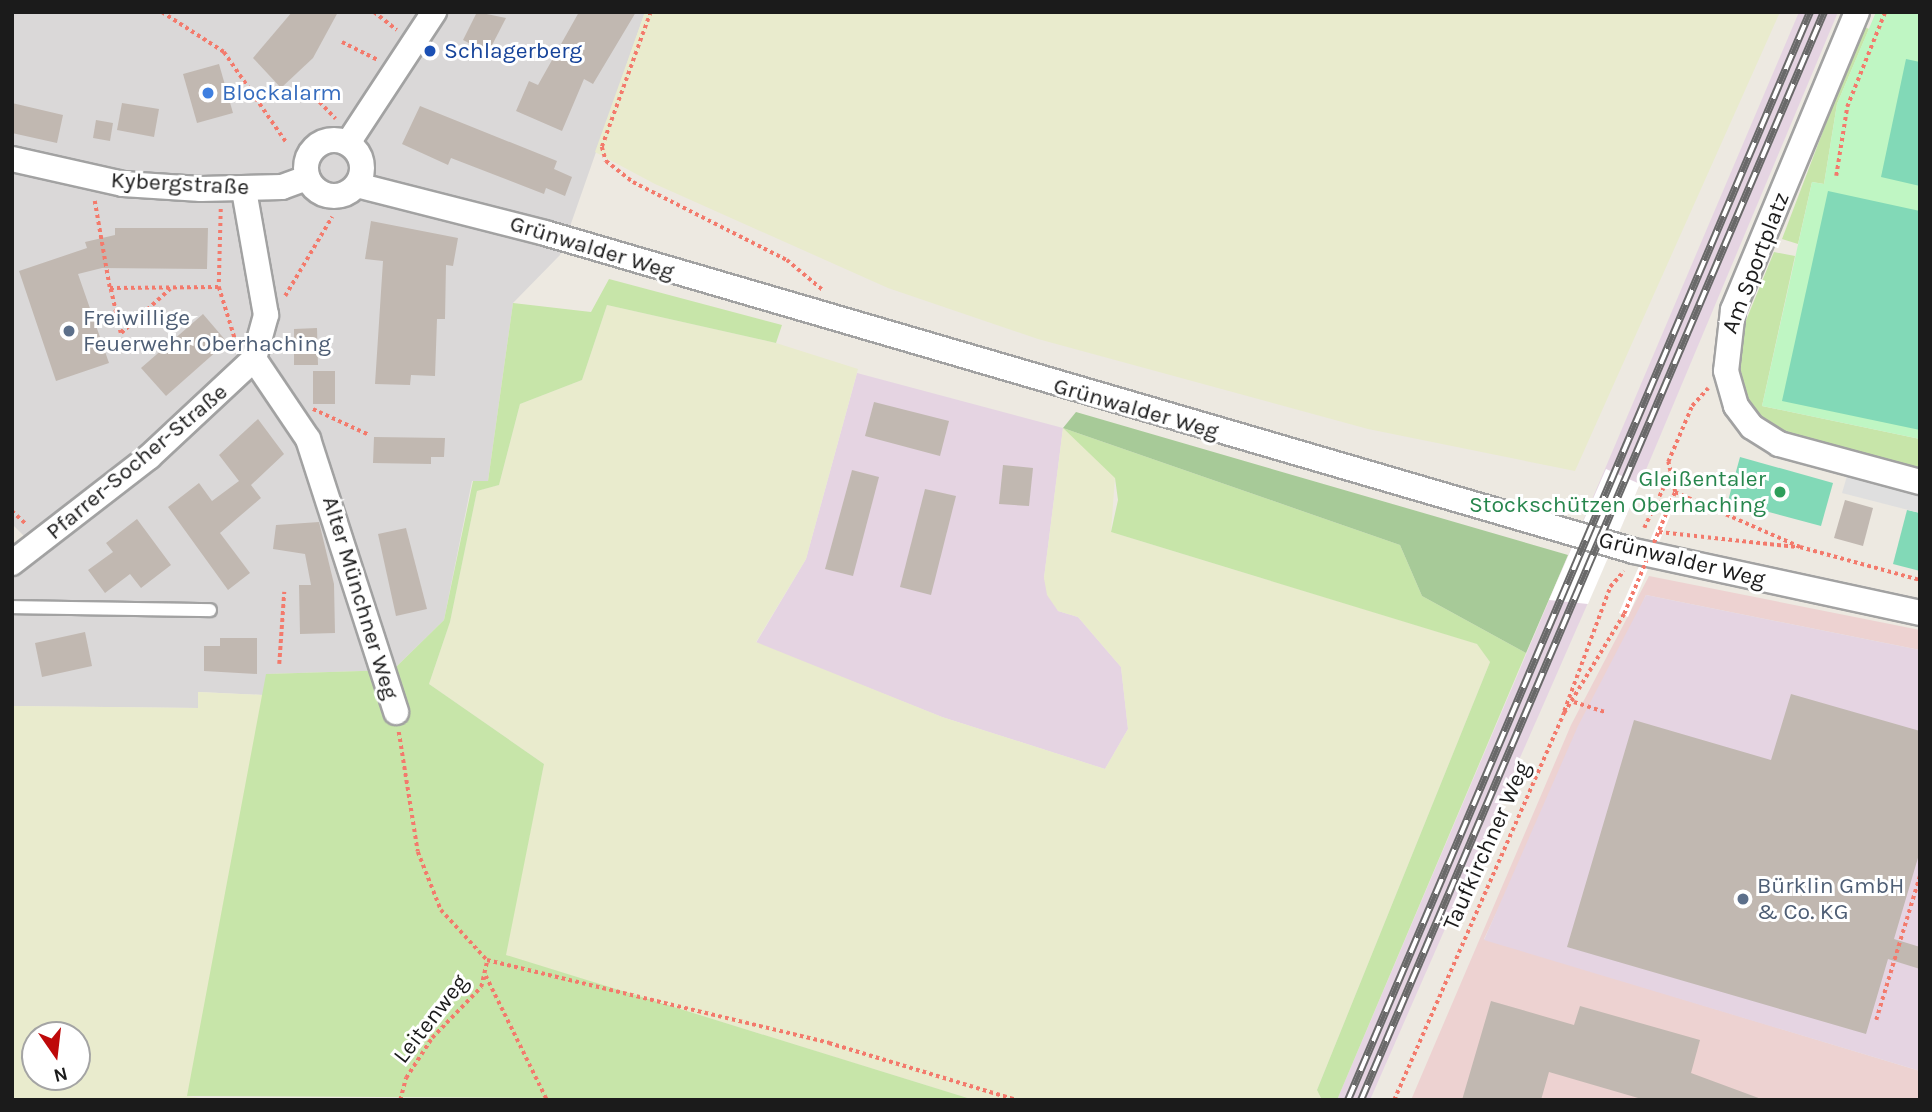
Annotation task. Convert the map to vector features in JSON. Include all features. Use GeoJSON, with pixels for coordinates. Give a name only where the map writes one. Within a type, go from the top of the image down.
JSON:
{"type":"FeatureCollection","features":[{"type":"Feature","properties":{"kind":"street"},"geometry":{"type":"LineString","coordinates":[[348,143],[360,158],[357,185],[344,195],[326,195],[307,178],[316,147],[348,143],[434,12]]}},
{"type":"Feature","properties":{"kind":"street","name":"Am Sportplatz"},"geometry":{"type":"LineString","coordinates":[[1857,12],[1733,310],[1726,371],[1736,406],[1752,427],[1779,444],[1920,482]]}},
{"type":"Feature","properties":{"kind":"street","name":"Kybergstraße"},"geometry":{"type":"LineString","coordinates":[[12,159],[97,178],[232,190],[307,178]]}},
{"type":"Feature","properties":{"kind":"street","name":"Grünwalder Weg"},"geometry":{"type":"LineString","coordinates":[[357,185],[534,230],[825,318],[1634,551],[1920,613]]}},
{"type":"Feature","properties":{"kind":"street"},"geometry":{"type":"LineString","coordinates":[[232,190],[266,315],[246,353]]}},
{"type":"Feature","properties":{"kind":"street","name":"Alter Münchner Weg"},"geometry":{"type":"LineString","coordinates":[[246,353],[308,439],[349,552],[396,712]]}},
{"type":"Feature","properties":{"kind":"street","name":"Pfarrer-Socher-Straße"},"geometry":{"type":"LineString","coordinates":[[12,563],[149,457],[246,353]]}},
{"type":"Feature","properties":{"kind":"lane"},"geometry":{"type":"LineString","coordinates":[[12,607],[211,610]]}},
{"type":"Feature","properties":{"kind":"path"},"geometry":{"type":"LineString","coordinates":[[162,12],[224,52],[286,142]]}},
{"type":"Feature","properties":{"kind":"path"},"geometry":{"type":"LineString","coordinates":[[651,12],[602,147],[607,161],[819,282],[830,300],[825,318]]}},
{"type":"Feature","properties":{"kind":"path"},"geometry":{"type":"LineString","coordinates":[[1836,176],[1847,107],[1885,12]]}},
{"type":"Feature","properties":{"kind":"path"},"geometry":{"type":"LineString","coordinates":[[342,42],[382,62]]}},
{"type":"Feature","properties":{"kind":"path"},"geometry":{"type":"LineString","coordinates":[[310,92],[326,113]]}},
{"type":"Feature","properties":{"kind":"path"},"geometry":{"type":"LineString","coordinates":[[97,178],[93,219],[121,333],[172,288]]}},
{"type":"Feature","properties":{"kind":"path"},"geometry":{"type":"LineString","coordinates":[[232,190],[219,287],[246,353]]}},
{"type":"Feature","properties":{"kind":"path"},"geometry":{"type":"LineString","coordinates":[[266,315],[277,309],[332,217]]}},
{"type":"Feature","properties":{"kind":"path"},"geometry":{"type":"LineString","coordinates":[[110,288],[219,287]]}},
{"type":"Feature","properties":{"kind":"path"},"geometry":{"type":"LineString","coordinates":[[1726,371],[1692,406],[1668,462],[1668,476],[1675,492],[1800,547],[1920,580]]}},
{"type":"Feature","properties":{"kind":"path"},"geometry":{"type":"LineString","coordinates":[[289,412],[319,408],[367,434]]}},
{"type":"Feature","properties":{"kind":"path"},"geometry":{"type":"LineString","coordinates":[[1644,528],[1668,476]]}},
{"type":"Feature","properties":{"kind":"path","name":"Taufkirchner Weg"},"geometry":{"type":"LineString","coordinates":[[1394,1100],[1564,713],[1574,702],[1624,614],[1675,492]]}},
{"type":"Feature","properties":{"kind":"path"},"geometry":{"type":"LineString","coordinates":[[1640,537],[1656,531],[1800,547]]}},
{"type":"Feature","properties":{"kind":"path"},"geometry":{"type":"LineString","coordinates":[[1564,713],[1609,587],[1630,564]]}},
{"type":"Feature","properties":{"kind":"path"},"geometry":{"type":"LineString","coordinates":[[279,664],[284,592]]}},
{"type":"Feature","properties":{"kind":"path"},"geometry":{"type":"LineString","coordinates":[[1574,702],[1605,712]]}},
{"type":"Feature","properties":{"kind":"path","name":"Alter Münchner Weg"},"geometry":{"type":"LineString","coordinates":[[396,712],[418,852],[441,910],[487,960]]}},
{"type":"Feature","properties":{"kind":"path"},"geometry":{"type":"LineString","coordinates":[[1876,1020],[1920,875]]}},
{"type":"Feature","properties":{"kind":"path"},"geometry":{"type":"LineString","coordinates":[[487,960],[829,1043],[1017,1100]]}},
{"type":"Feature","properties":{"kind":"path","name":"Leitenweg"},"geometry":{"type":"LineString","coordinates":[[400,1100],[406,1078],[432,1038],[481,987],[487,960]]}},
{"type":"Feature","properties":{"kind":"path"},"geometry":{"type":"LineString","coordinates":[[485,975],[547,1100]]}},
{"type":"Feature","properties":{"kind":"shaded area"},"geometry":{"type":"Polygon","coordinates":[[[12,12],[645,12],[560,255],[513,303],[488,481],[472,481],[444,620],[393,670],[267,674],[263,695],[199,692],[199,708],[12,706],[12,547],[25,537],[12,524],[12,12]]]}},
{"type":"Feature","properties":{"kind":"shaded area"},"geometry":{"type":"Polygon","coordinates":[[[1799,12],[1838,12],[1640,484],[1370,1100],[1337,1100],[1799,12]]]}},
{"type":"Feature","properties":{"kind":"shaded area"},"geometry":{"type":"Polygon","coordinates":[[[857,373],[1063,428],[1044,578],[1058,611],[1078,617],[1121,667],[1128,729],[1105,769],[942,717],[756,643],[806,559],[857,373]]]}},
{"type":"Feature","properties":{"kind":"shaded area"},"geometry":{"type":"Polygon","coordinates":[[[1847,476],[1920,494],[1920,513],[1842,493],[1847,476]]]}},
{"type":"Feature","properties":{"kind":"shaded area"},"geometry":{"type":"Polygon","coordinates":[[[1649,576],[1920,630],[1920,650],[1646,595],[1484,939],[1920,1071],[1920,1100],[1411,1100],[1571,725],[1649,576]]]}},
{"type":"Feature","properties":{"kind":"shaded area"},"geometry":{"type":"Polygon","coordinates":[[[1646,595],[1920,650],[1920,1071],[1484,940],[1578,726],[1646,595]]]}},
{"type":"Feature","properties":{"kind":"green space"},"geometry":{"type":"Polygon","coordinates":[[[645,12],[1780,12],[1575,471],[1368,429],[1038,339],[888,288],[655,184],[595,152],[645,12]]]}},
{"type":"Feature","properties":{"kind":"green space"},"geometry":{"type":"Polygon","coordinates":[[[1876,12],[1920,12],[1920,439],[1762,406],[1812,182],[1824,184],[1837,104],[1876,12]]]}},
{"type":"Feature","properties":{"kind":"green space"},"geometry":{"type":"Polygon","coordinates":[[[1863,26],[1869,29],[1837,104],[1824,184],[1812,182],[1798,244],[1782,239],[1863,26]]]}},
{"type":"Feature","properties":{"kind":"green space"},"geometry":{"type":"Polygon","coordinates":[[[1906,59],[1920,62],[1920,186],[1881,177],[1906,59]]]}},
{"type":"Feature","properties":{"kind":"green space"},"geometry":{"type":"Polygon","coordinates":[[[1828,191],[1920,211],[1920,430],[1782,401],[1828,191]]]}},
{"type":"Feature","properties":{"kind":"green space"},"geometry":{"type":"Polygon","coordinates":[[[1774,252],[1795,256],[1762,406],[1920,439],[1920,473],[1782,437],[1744,402],[1738,340],[1774,252]]]}},
{"type":"Feature","properties":{"kind":"green space"},"geometry":{"type":"Polygon","coordinates":[[[609,279],[782,325],[776,343],[607,305],[582,380],[520,404],[499,485],[477,491],[450,622],[429,684],[544,764],[506,955],[974,1100],[187,1096],[266,674],[393,670],[444,620],[473,481],[488,481],[513,303],[591,312],[609,279]]]}},
{"type":"Feature","properties":{"kind":"green space"},"geometry":{"type":"Polygon","coordinates":[[[607,305],[776,343],[858,369],[806,559],[756,642],[942,717],[1105,769],[1128,729],[1121,667],[1078,617],[1058,611],[1047,595],[1044,578],[1063,428],[1115,477],[1111,532],[1478,644],[1490,662],[1317,1090],[1322,1100],[974,1100],[505,955],[544,764],[429,684],[450,622],[477,491],[499,485],[520,404],[582,380],[607,305]]]}},
{"type":"Feature","properties":{"kind":"green space"},"geometry":{"type":"Polygon","coordinates":[[[1076,412],[1568,555],[1526,653],[1422,596],[1400,545],[1063,428],[1076,412]]]}},
{"type":"Feature","properties":{"kind":"green space"},"geometry":{"type":"Polygon","coordinates":[[[1063,428],[1400,545],[1422,596],[1526,653],[1337,1100],[1322,1100],[1317,1090],[1490,662],[1477,644],[1111,532],[1118,500],[1115,478],[1063,428]]]}},
{"type":"Feature","properties":{"kind":"green space","name":"Gleißentaler Stockschützen Oberhaching"},"geometry":{"type":"Polygon","coordinates":[[[1740,457],[1833,483],[1821,526],[1728,501],[1740,457]]]}},
{"type":"Feature","properties":{"kind":"green space"},"geometry":{"type":"Polygon","coordinates":[[[1907,510],[1920,513],[1920,571],[1893,564],[1907,510]]]}},
{"type":"Feature","properties":{"kind":"green space"},"geometry":{"type":"Polygon","coordinates":[[[198,692],[263,695],[188,1096],[210,1100],[12,1100],[12,706],[198,708],[198,692]]]}},
{"type":"Feature","properties":{"kind":"pier"},"geometry":{"type":"Polygon","coordinates":[[[1606,469],[1640,484],[1588,604],[1549,600],[1606,469]]]}},
{"type":"Feature","properties":{"kind":"pier"},"geometry":{"type":"Polygon","coordinates":[[[1669,496],[1677,499],[1628,617],[1619,613],[1669,496]]]}},
{"type":"Feature","properties":{"kind":"building"},"geometry":{"type":"Polygon","coordinates":[[[292,12],[338,12],[313,58],[281,88],[253,58],[292,12]]]}},
{"type":"Feature","properties":{"kind":"building"},"geometry":{"type":"Polygon","coordinates":[[[477,12],[506,18],[488,53],[463,40],[477,12]]]}},
{"type":"Feature","properties":{"kind":"building"},"geometry":{"type":"Polygon","coordinates":[[[579,12],[636,12],[593,84],[584,79],[562,131],[516,111],[529,81],[538,85],[579,12]]]}},
{"type":"Feature","properties":{"kind":"building","name":"Blockalarm"},"geometry":{"type":"Polygon","coordinates":[[[219,64],[233,113],[197,123],[183,74],[219,64]]]}},
{"type":"Feature","properties":{"kind":"building"},"geometry":{"type":"Polygon","coordinates":[[[12,103],[63,115],[57,143],[12,133],[12,103]]]}},
{"type":"Feature","properties":{"kind":"building"},"geometry":{"type":"Polygon","coordinates":[[[122,103],[159,109],[154,137],[117,130],[122,103]]]}},
{"type":"Feature","properties":{"kind":"building"},"geometry":{"type":"Polygon","coordinates":[[[420,106],[557,161],[554,169],[572,177],[565,196],[546,188],[544,194],[451,158],[448,165],[402,144],[420,106]]]}},
{"type":"Feature","properties":{"kind":"building"},"geometry":{"type":"Polygon","coordinates":[[[96,120],[113,123],[110,141],[93,138],[96,120]]]}},
{"type":"Feature","properties":{"kind":"building"},"geometry":{"type":"Polygon","coordinates":[[[371,221],[458,238],[453,266],[446,265],[445,319],[437,319],[435,376],[411,375],[410,385],[375,384],[383,261],[365,259],[371,221]]]}},
{"type":"Feature","properties":{"kind":"building"},"geometry":{"type":"Polygon","coordinates":[[[115,228],[208,228],[207,269],[102,268],[78,274],[109,363],[56,381],[19,271],[87,248],[85,242],[115,235],[115,228]]]}},
{"type":"Feature","properties":{"kind":"building"},"geometry":{"type":"Polygon","coordinates":[[[203,314],[227,342],[166,396],[141,368],[203,314]]]}},
{"type":"Feature","properties":{"kind":"building"},"geometry":{"type":"Polygon","coordinates":[[[317,328],[318,365],[294,365],[294,329],[317,328]]]}},
{"type":"Feature","properties":{"kind":"building"},"geometry":{"type":"Polygon","coordinates":[[[313,371],[335,371],[335,404],[313,404],[313,371]]]}},
{"type":"Feature","properties":{"kind":"building"},"geometry":{"type":"Polygon","coordinates":[[[874,402],[949,421],[940,456],[865,436],[874,402]]]}},
{"type":"Feature","properties":{"kind":"building"},"geometry":{"type":"Polygon","coordinates":[[[258,419],[284,454],[251,485],[261,498],[220,533],[250,573],[228,590],[168,507],[199,483],[212,501],[239,481],[219,455],[258,419]]]}},
{"type":"Feature","properties":{"kind":"building"},"geometry":{"type":"Polygon","coordinates":[[[374,437],[445,438],[444,457],[431,457],[431,464],[373,463],[374,437]]]}},
{"type":"Feature","properties":{"kind":"building"},"geometry":{"type":"Polygon","coordinates":[[[1003,465],[1033,468],[1029,506],[999,504],[1003,465]]]}},
{"type":"Feature","properties":{"kind":"building"},"geometry":{"type":"Polygon","coordinates":[[[852,470],[879,477],[853,576],[825,569],[852,470]]]}},
{"type":"Feature","properties":{"kind":"building"},"geometry":{"type":"Polygon","coordinates":[[[925,489],[956,496],[931,595],[900,587],[925,489]]]}},
{"type":"Feature","properties":{"kind":"building"},"geometry":{"type":"Polygon","coordinates":[[[1845,500],[1873,508],[1863,546],[1834,538],[1845,500]]]}},
{"type":"Feature","properties":{"kind":"building"},"geometry":{"type":"Polygon","coordinates":[[[137,519],[171,565],[141,588],[130,574],[105,593],[88,570],[113,552],[106,543],[137,519]]]}},
{"type":"Feature","properties":{"kind":"building"},"geometry":{"type":"Polygon","coordinates":[[[319,522],[334,584],[335,633],[300,634],[299,585],[311,585],[305,554],[273,549],[276,525],[319,522]]]}},
{"type":"Feature","properties":{"kind":"building"},"geometry":{"type":"Polygon","coordinates":[[[406,528],[427,609],[396,616],[378,534],[406,528]]]}},
{"type":"Feature","properties":{"kind":"building"},"geometry":{"type":"Polygon","coordinates":[[[85,632],[92,666],[42,677],[35,643],[85,632]]]}},
{"type":"Feature","properties":{"kind":"building"},"geometry":{"type":"Polygon","coordinates":[[[220,638],[257,638],[257,674],[204,671],[204,646],[220,646],[220,638]]]}},
{"type":"Feature","properties":{"kind":"building","name":"Bürklin GmbH & Co. KG"},"geometry":{"type":"Polygon","coordinates":[[[1791,694],[1920,731],[1920,851],[1894,939],[1920,947],[1920,969],[1888,959],[1866,1034],[1567,947],[1634,720],[1771,760],[1791,694]]]}},
{"type":"Feature","properties":{"kind":"building"},"geometry":{"type":"Polygon","coordinates":[[[1491,1001],[1574,1025],[1580,1006],[1700,1040],[1691,1073],[1764,1100],[1645,1100],[1549,1072],[1541,1100],[1462,1100],[1491,1001]]]}},
{"type":"Feature","properties":{"kind":"railway"},"geometry":{"type":"LineString","coordinates":[[1348,1100],[1810,12]]}},
{"type":"Feature","properties":{"kind":"railway"},"geometry":{"type":"LineString","coordinates":[[1361,1100],[1824,12]]}},
{"type":"Feature","properties":{"kind":"place","name":"Schlagerberg"},"geometry":{"type":"Point","coordinates":[430,51]}},
{"type":"Feature","properties":{"kind":"place","name":"Blockalarm"},"geometry":{"type":"Point","coordinates":[208,93]}},
{"type":"Feature","properties":{"kind":"place","name":"Freiwillige Feuerwehr Oberhaching"},"geometry":{"type":"Point","coordinates":[69,331]}},
{"type":"Feature","properties":{"kind":"place","name":"Gleißentaler Stockschützen Oberhaching"},"geometry":{"type":"Point","coordinates":[1780,492]}},
{"type":"Feature","properties":{"kind":"place","name":"Bürklin GmbH & Co. KG"},"geometry":{"type":"Point","coordinates":[1743,899]}}]}
